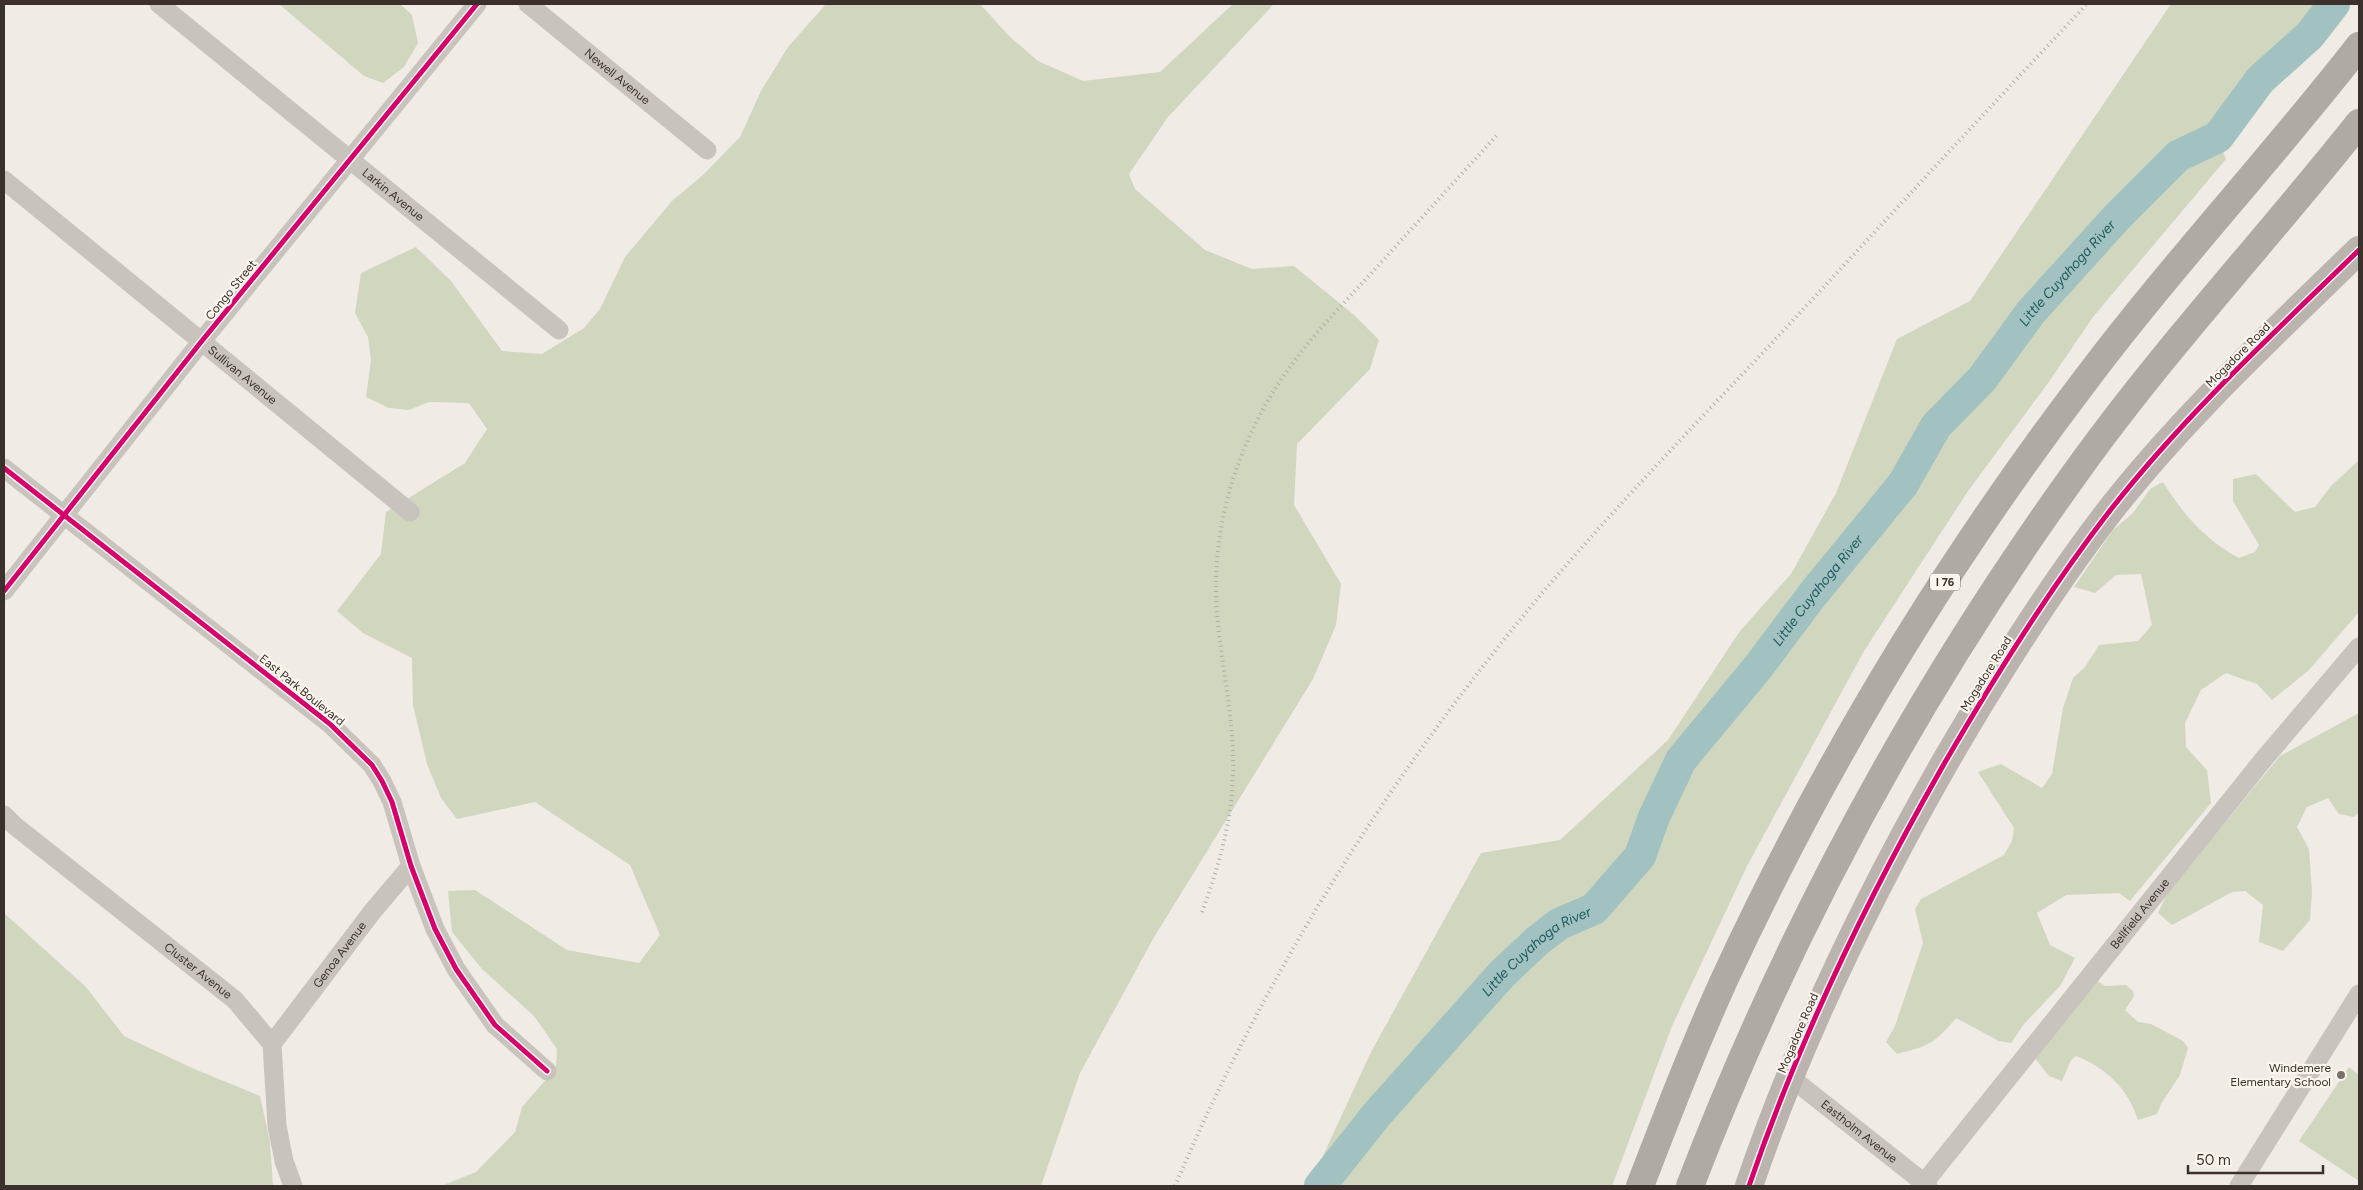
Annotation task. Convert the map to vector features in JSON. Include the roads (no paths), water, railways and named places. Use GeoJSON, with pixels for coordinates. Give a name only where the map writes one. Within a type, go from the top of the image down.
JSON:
{"type":"FeatureCollection","features":[{"type":"Feature","properties":{"kind":"highway","name":"I 76"},"geometry":{"type":"LineString","coordinates":[[1640,1186],[1680,1083],[1724,980],[1815,800],[1893,663],[1994,506],[2086,378],[2359,46]]}},
{"type":"Feature","properties":{"kind":"highway"},"geometry":{"type":"LineString","coordinates":[[1690,1186],[1746,1050],[1790,951],[1892,759],[1957,650],[2079,468],[2131,398],[2188,326],[2359,123]]}},
{"type":"Feature","properties":{"kind":"street","name":"Larkin Avenue"},"geometry":{"type":"LineString","coordinates":[[159,4],[559,330]]}},
{"type":"Feature","properties":{"kind":"street","name":"Congo Street"},"geometry":{"type":"LineString","coordinates":[[4,592],[201,342],[477,4]]}},
{"type":"Feature","properties":{"kind":"street","name":"Newell Avenue"},"geometry":{"type":"LineString","coordinates":[[528,4],[707,150]]}},
{"type":"Feature","properties":{"kind":"street","name":"Sullivan Avenue"},"geometry":{"type":"LineString","coordinates":[[4,180],[410,512]]}},
{"type":"Feature","properties":{"kind":"street","name":"Mogadore Road"},"geometry":{"type":"LineString","coordinates":[[1749,1186],[1790,1077],[1860,921],[1901,841],[1977,707],[2060,577],[2113,507],[2197,411],[2359,250]]}},
{"type":"Feature","properties":{"kind":"street","name":"East Park Boulevard"},"geometry":{"type":"LineString","coordinates":[[4,468],[330,724],[372,765],[392,802],[411,866],[435,929],[472,994],[495,1025],[547,1071]]}},
{"type":"Feature","properties":{"kind":"street","name":"Bellfield Avenue"},"geometry":{"type":"LineString","coordinates":[[1926,1185],[2263,760],[2359,647]]}},
{"type":"Feature","properties":{"kind":"street","name":"Cluster Avenue"},"geometry":{"type":"LineString","coordinates":[[4,815],[15,826],[235,1000],[272,1044]]}},
{"type":"Feature","properties":{"kind":"street","name":"Genoa Avenue"},"geometry":{"type":"LineString","coordinates":[[272,1044],[372,912],[411,866]]}},
{"type":"Feature","properties":{"kind":"street"},"geometry":{"type":"LineString","coordinates":[[2239,1186],[2359,994]]}},
{"type":"Feature","properties":{"kind":"street"},"geometry":{"type":"LineString","coordinates":[[272,1044],[277,1126],[284,1161],[293,1186]]}},
{"type":"Feature","properties":{"kind":"street","name":"Eastholm Avenue"},"geometry":{"type":"LineString","coordinates":[[1790,1077],[1926,1185]]}},
{"type":"Feature","properties":{"kind":"waterway","name":"Little Cuyahoga River"},"geometry":{"type":"LineString","coordinates":[[1320,1186],[1378,1113],[1502,974],[1537,941],[1559,924],[1594,909],[1640,856],[1654,817],[1681,760],[1759,666],[1813,594],[1903,484],[1936,426],[1982,379],[2031,312],[2117,217],[2178,156],[2218,137],[2260,80],[2310,35],[2334,4]]}},
{"type":"Feature","properties":{"kind":"railway"},"geometry":{"type":"LineString","coordinates":[[1175,1186],[1241,1046],[1315,910],[1399,780],[1491,656],[1525,613],[1634,490],[2087,4]]}},
{"type":"Feature","properties":{"kind":"railway"},"geometry":{"type":"LineString","coordinates":[[1202,912],[1220,856],[1232,797],[1232,736],[1217,612],[1217,561],[1227,502],[1245,446],[1273,393],[1309,342],[1498,134]]}},
{"type":"Feature","properties":{"kind":"place","name":"Windemere Elementary School"},"geometry":{"type":"Point","coordinates":[2341,1075]}}]}
